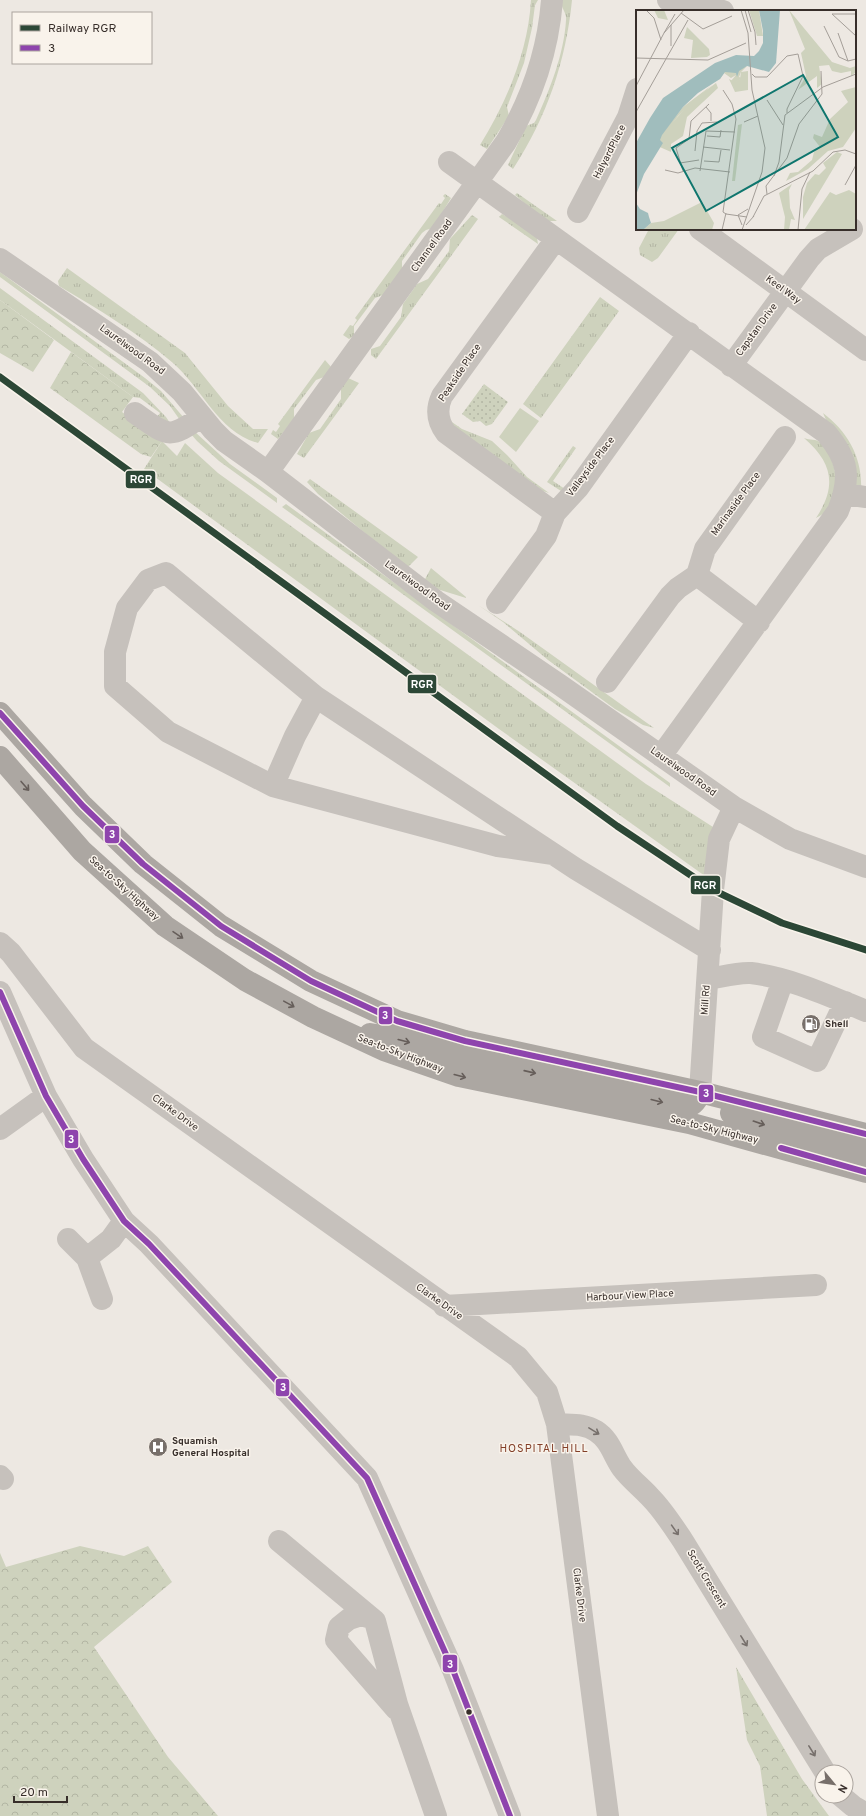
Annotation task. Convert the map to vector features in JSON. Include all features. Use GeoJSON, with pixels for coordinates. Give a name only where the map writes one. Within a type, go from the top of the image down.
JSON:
{"type":"FeatureCollection","features":[{"type":"Feature","properties":{"kind":"highway"},"geometry":{"type":"LineString","coordinates":[[0,713],[83,806],[144,864],[221,926],[311,981],[397,1021],[465,1041],[700,1092],[866,1134]]}},
{"type":"Feature","properties":{"kind":"highway","name":"Sea-to-Sky Highway"},"geometry":{"type":"LineString","coordinates":[[0,757],[82,851],[165,926],[245,980],[338,1029],[384,1050],[459,1076],[689,1123],[866,1172]]}},
{"type":"Feature","properties":{"kind":"highway"},"geometry":{"type":"LineString","coordinates":[[338,1029],[400,1039],[445,1053],[683,1107],[692,1105],[700,1092]]}},
{"type":"Feature","properties":{"kind":"highway"},"geometry":{"type":"LineString","coordinates":[[700,1092],[715,1104],[729,1112],[777,1129],[866,1155]]}},
{"type":"Feature","properties":{"kind":"street","name":"Channel Road"},"geometry":{"type":"LineString","coordinates":[[268,472],[506,142],[531,94],[547,41],[552,0]]}},
{"type":"Feature","properties":{"kind":"street"},"geometry":{"type":"LineString","coordinates":[[657,10],[660,0]]}},
{"type":"Feature","properties":{"kind":"street"},"geometry":{"type":"LineString","coordinates":[[668,0],[718,10]]}},
{"type":"Feature","properties":{"kind":"street","name":"HalyardPlace"},"geometry":{"type":"LineString","coordinates":[[578,212],[628,117],[636,93]]}},
{"type":"Feature","properties":{"kind":"street"},"geometry":{"type":"LineString","coordinates":[[449,162],[689,333],[731,366],[826,433],[838,446],[845,462],[847,478],[845,494],[838,511],[661,756]]}},
{"type":"Feature","properties":{"kind":"street"},"geometry":{"type":"LineString","coordinates":[[856,229],[866,235]]}},
{"type":"Feature","properties":{"kind":"street","name":"Keel Way"},"geometry":{"type":"LineString","coordinates":[[701,230],[866,350]]}},
{"type":"Feature","properties":{"kind":"street","name":"Capstan Drive"},"geometry":{"type":"LineString","coordinates":[[731,366],[818,250],[850,230]]}},
{"type":"Feature","properties":{"kind":"street","name":"Peakside Place"},"geometry":{"type":"LineString","coordinates":[[555,513],[446,433],[441,427],[437,412],[442,396],[556,239]]}},
{"type":"Feature","properties":{"kind":"street","name":"Laurelwood Road"},"geometry":{"type":"LineString","coordinates":[[0,259],[150,362],[182,392],[224,441],[268,472],[424,592],[734,807],[790,839],[866,867]]}},
{"type":"Feature","properties":{"kind":"street","name":"Valleyside Place"},"geometry":{"type":"LineString","coordinates":[[497,603],[546,536],[555,513],[578,488],[689,333]]}},
{"type":"Feature","properties":{"kind":"street"},"geometry":{"type":"LineString","coordinates":[[135,413],[159,429],[173,433],[182,431],[201,416]]}},
{"type":"Feature","properties":{"kind":"street","name":"Marinaside Place"},"geometry":{"type":"LineString","coordinates":[[697,575],[705,549],[785,437]]}},
{"type":"Feature","properties":{"kind":"street"},"geometry":{"type":"LineString","coordinates":[[845,494],[866,497]]}},
{"type":"Feature","properties":{"kind":"street"},"geometry":{"type":"LineString","coordinates":[[553,854],[498,846],[273,786],[168,732],[115,686],[115,652],[127,608],[148,580],[166,573],[316,697],[553,854],[710,950]]}},
{"type":"Feature","properties":{"kind":"street"},"geometry":{"type":"LineString","coordinates":[[607,682],[670,596],[678,588],[697,575],[759,622]]}},
{"type":"Feature","properties":{"kind":"street"},"geometry":{"type":"LineString","coordinates":[[273,786],[295,736],[316,697]]}},
{"type":"Feature","properties":{"kind":"street","name":"Mill Rd"},"geometry":{"type":"LineString","coordinates":[[700,1092],[712,908],[720,839],[734,807]]}},
{"type":"Feature","properties":{"kind":"street","name":"Clarke Drive"},"geometry":{"type":"LineString","coordinates":[[0,943],[11,953],[84,1048],[444,1306],[518,1357],[548,1392],[557,1424],[608,1816]]}},
{"type":"Feature","properties":{"kind":"street"},"geometry":{"type":"LineString","coordinates":[[708,979],[750,973],[783,980],[866,1011]]}},
{"type":"Feature","properties":{"kind":"street"},"geometry":{"type":"LineString","coordinates":[[783,980],[763,1037],[817,1061],[845,1002]]}},
{"type":"Feature","properties":{"kind":"street"},"geometry":{"type":"LineString","coordinates":[[0,992],[46,1096],[83,1159],[124,1221],[149,1244],[367,1478],[453,1670],[510,1816]]}},
{"type":"Feature","properties":{"kind":"street"},"geometry":{"type":"LineString","coordinates":[[0,1129],[46,1096]]}},
{"type":"Feature","properties":{"kind":"street"},"geometry":{"type":"LineString","coordinates":[[87,1258],[111,1239],[124,1221]]}},
{"type":"Feature","properties":{"kind":"street"},"geometry":{"type":"LineString","coordinates":[[68,1239],[87,1258],[102,1300]]}},
{"type":"Feature","properties":{"kind":"street","name":"Harbour View Place"},"geometry":{"type":"LineString","coordinates":[[444,1306],[816,1285]]}},
{"type":"Feature","properties":{"kind":"street","name":"Scott Crescent"},"geometry":{"type":"LineString","coordinates":[[557,1424],[584,1425],[596,1430],[606,1439],[621,1467],[629,1478],[650,1497],[683,1541],[820,1764]]}},
{"type":"Feature","properties":{"kind":"street"},"geometry":{"type":"LineString","coordinates":[[279,1541],[376,1621],[400,1713],[436,1816]]}},
{"type":"Feature","properties":{"kind":"street"},"geometry":{"type":"LineString","coordinates":[[371,1618],[361,1615],[349,1619],[339,1627],[336,1640],[400,1713]]}},
{"type":"Feature","properties":{"kind":"street"},"geometry":{"type":"LineString","coordinates":[[851,1804],[866,1814]]}},
{"type":"Feature","properties":{"kind":"green space"},"geometry":{"type":"Polygon","coordinates":[[[531,0],[538,0],[535,5],[532,28],[524,63],[507,107],[509,116],[487,149],[480,145],[499,111],[521,57],[526,38],[531,0]]]}},
{"type":"Feature","properties":{"kind":"green space"},"geometry":{"type":"Polygon","coordinates":[[[561,0],[572,0],[560,67],[536,129],[513,169],[508,165],[526,126],[534,123],[536,120],[551,84],[559,58],[565,33],[566,18],[561,0]]]}},
{"type":"Feature","properties":{"kind":"green space"},"geometry":{"type":"Polygon","coordinates":[[[517,193],[557,221],[548,221],[536,213],[515,195],[517,193]]]}},
{"type":"Feature","properties":{"kind":"green space"},"geometry":{"type":"Polygon","coordinates":[[[445,194],[451,198],[433,228],[422,233],[402,261],[402,269],[386,294],[375,298],[354,326],[354,336],[349,339],[343,335],[350,325],[353,326],[357,320],[355,318],[439,203],[441,204],[445,198],[443,196],[445,194]]]}},
{"type":"Feature","properties":{"kind":"green space"},"geometry":{"type":"Polygon","coordinates":[[[502,214],[523,226],[537,238],[538,244],[499,217],[502,214]]]}},
{"type":"Feature","properties":{"kind":"green space"},"geometry":{"type":"Polygon","coordinates":[[[472,215],[478,219],[376,359],[371,355],[371,349],[380,346],[401,317],[403,304],[417,284],[428,279],[449,251],[450,239],[472,215]]]}},
{"type":"Feature","properties":{"kind":"green space"},"geometry":{"type":"Polygon","coordinates":[[[648,230],[678,230],[658,258],[652,262],[640,255],[639,248],[648,230]]]}},
{"type":"Feature","properties":{"kind":"green space"},"geometry":{"type":"Polygon","coordinates":[[[67,268],[185,353],[228,406],[253,429],[268,429],[258,443],[244,438],[221,420],[193,384],[160,352],[118,322],[59,286],[58,281],[67,268]]]}},
{"type":"Feature","properties":{"kind":"green space"},"geometry":{"type":"Polygon","coordinates":[[[0,272],[161,391],[184,418],[182,423],[170,406],[150,387],[0,277],[0,272]]]}},
{"type":"Feature","properties":{"kind":"green space"},"geometry":{"type":"Polygon","coordinates":[[[0,288],[143,393],[166,417],[172,426],[155,420],[160,413],[140,398],[133,397],[0,300],[0,288]]]}},
{"type":"Feature","properties":{"kind":"green space"},"geometry":{"type":"Polygon","coordinates":[[[600,297],[619,311],[541,418],[523,404],[600,297]]]}},
{"type":"Feature","properties":{"kind":"green space"},"geometry":{"type":"Polygon","coordinates":[[[0,300],[54,340],[33,372],[0,353],[0,300]]]}},
{"type":"Feature","properties":{"kind":"green space"},"geometry":{"type":"Polygon","coordinates":[[[71,352],[133,397],[122,412],[162,441],[151,457],[141,454],[50,388],[71,352]]]}},
{"type":"Feature","properties":{"kind":"green space"},"geometry":{"type":"Polygon","coordinates":[[[325,360],[332,368],[324,377],[316,380],[294,409],[294,419],[278,439],[271,434],[273,430],[276,432],[280,426],[278,424],[325,360]]]}},
{"type":"Feature","properties":{"kind":"green space"},"geometry":{"type":"Polygon","coordinates":[[[348,378],[359,383],[304,458],[297,454],[309,433],[320,429],[341,399],[341,388],[348,378]]]}},
{"type":"Feature","properties":{"kind":"green space"},"geometry":{"type":"Polygon","coordinates":[[[484,384],[508,402],[492,424],[486,426],[480,421],[473,422],[462,414],[484,384]]]}},
{"type":"Feature","properties":{"kind":"green space"},"geometry":{"type":"Polygon","coordinates":[[[520,408],[539,421],[516,452],[499,437],[520,408]]]}},
{"type":"Feature","properties":{"kind":"green space"},"geometry":{"type":"Polygon","coordinates":[[[823,413],[832,420],[847,437],[852,447],[859,468],[861,491],[855,487],[823,413]]]}},
{"type":"Feature","properties":{"kind":"green space"},"geometry":{"type":"Polygon","coordinates":[[[449,420],[462,429],[492,441],[527,477],[549,493],[543,491],[455,429],[449,420]]]}},
{"type":"Feature","properties":{"kind":"green space"},"geometry":{"type":"Polygon","coordinates":[[[194,431],[230,464],[277,498],[277,503],[219,461],[190,433],[194,431]]]}},
{"type":"Feature","properties":{"kind":"green space"},"geometry":{"type":"Polygon","coordinates":[[[804,438],[821,443],[832,461],[835,472],[835,494],[831,504],[825,512],[816,518],[827,496],[829,475],[821,457],[814,447],[804,438]]]}},
{"type":"Feature","properties":{"kind":"green space"},"geometry":{"type":"Polygon","coordinates":[[[162,441],[177,456],[185,443],[218,473],[646,784],[713,827],[708,846],[708,864],[705,876],[499,729],[144,469],[162,441]]]}},
{"type":"Feature","properties":{"kind":"green space"},"geometry":{"type":"Polygon","coordinates":[[[573,446],[576,448],[553,481],[565,489],[561,491],[547,482],[573,446]]]}},
{"type":"Feature","properties":{"kind":"green space"},"geometry":{"type":"Polygon","coordinates":[[[310,479],[418,557],[407,568],[318,494],[307,482],[310,479]]]}},
{"type":"Feature","properties":{"kind":"green space"},"geometry":{"type":"Polygon","coordinates":[[[286,504],[670,783],[670,787],[282,507],[286,504]]]}},
{"type":"Feature","properties":{"kind":"green space"},"geometry":{"type":"Polygon","coordinates":[[[431,568],[466,598],[437,589],[424,581],[431,568]]]}},
{"type":"Feature","properties":{"kind":"green space"},"geometry":{"type":"Polygon","coordinates":[[[478,605],[520,632],[654,728],[643,725],[615,709],[548,660],[503,622],[478,605]]]}},
{"type":"Feature","properties":{"kind":"green space"},"geometry":{"type":"Polygon","coordinates":[[[80,1546],[124,1556],[148,1546],[172,1582],[94,1647],[168,1757],[218,1816],[0,1816],[0,1553],[6,1567],[80,1546]]]}},
{"type":"Feature","properties":{"kind":"green space"},"geometry":{"type":"Polygon","coordinates":[[[736,1667],[802,1779],[814,1795],[814,1804],[820,1804],[829,1816],[767,1816],[760,1766],[747,1740],[736,1667]]]}},
{"type":"Feature","properties":{"kind":"rail line","name":"RGR"},"geometry":{"type":"LineString","coordinates":[[0,377],[617,826],[713,890],[782,923],[866,950]]}},
{"type":"Feature","properties":{"kind":"transit line","name":"3"},"geometry":{"type":"LineString","coordinates":[[0,713],[83,806],[143,864],[221,926],[311,981],[397,1021],[465,1041],[700,1092],[866,1134]]}},
{"type":"Feature","properties":{"kind":"transit line","name":"3"},"geometry":{"type":"LineString","coordinates":[[0,992],[46,1096],[83,1159],[124,1221],[149,1244],[367,1478],[453,1670],[510,1816]]}},
{"type":"Feature","properties":{"kind":"transit line","name":"3"},"geometry":{"type":"LineString","coordinates":[[781,1148],[866,1172]]}},
{"type":"Feature","properties":{"kind":"place","name":"Shell"},"geometry":{"type":"Point","coordinates":[811,1024]}},
{"type":"Feature","properties":{"kind":"place","name":"Squamish General Hospital"},"geometry":{"type":"Point","coordinates":[158,1447]}},
{"type":"Feature","properties":{"kind":"district","name":"HOSPITAL HILL"},"geometry":{"type":"Point","coordinates":[544,1449]}}]}
